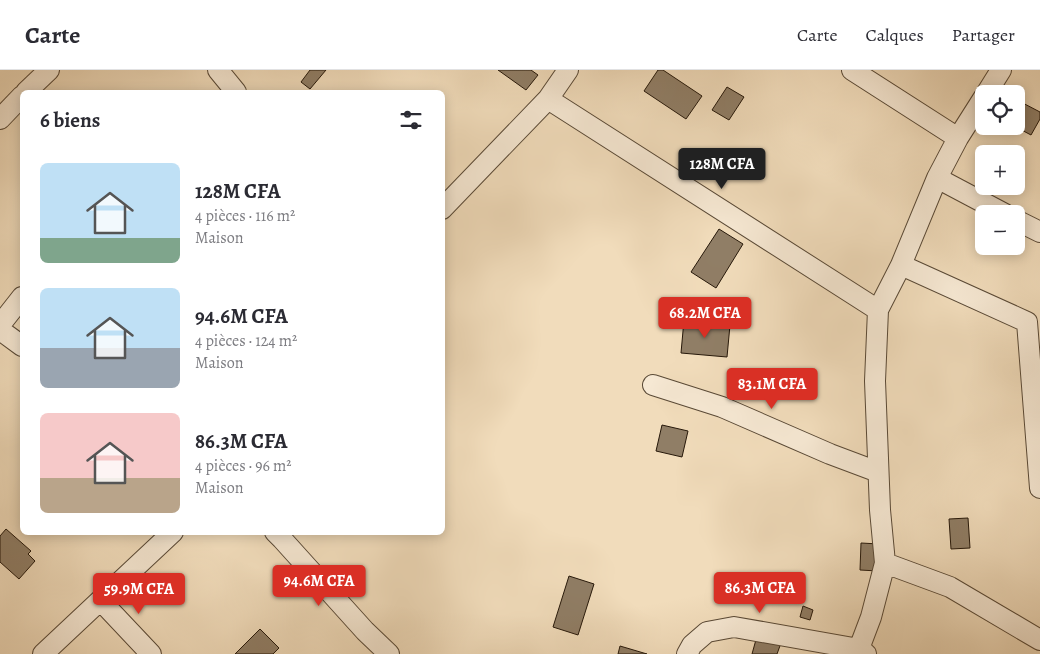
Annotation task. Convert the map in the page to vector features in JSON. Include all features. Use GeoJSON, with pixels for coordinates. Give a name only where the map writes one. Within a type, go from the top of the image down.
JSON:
{"type":"FeatureCollection","features":[{"type":"Feature","properties":{"kind":"street"},"geometry":{"type":"LineString","coordinates":[[28,90],[49,70]]}},
{"type":"Feature","properties":{"kind":"street"},"geometry":{"type":"LineString","coordinates":[[218,70],[231,90]]}},
{"type":"Feature","properties":{"kind":"street"},"geometry":{"type":"LineString","coordinates":[[445,206],[548,99],[568,70]]}},
{"type":"Feature","properties":{"kind":"street"},"geometry":{"type":"LineString","coordinates":[[852,70],[958,138]]}},
{"type":"Feature","properties":{"kind":"street"},"geometry":{"type":"LineString","coordinates":[[991,85],[1000,70]]}},
{"type":"Feature","properties":{"kind":"street"},"geometry":{"type":"LineString","coordinates":[[0,119],[20,98]]}},
{"type":"Feature","properties":{"kind":"street"},"geometry":{"type":"LineString","coordinates":[[548,99],[878,310]]}},
{"type":"Feature","properties":{"kind":"street"},"geometry":{"type":"LineString","coordinates":[[687,654],[692,645],[707,632],[734,627],[861,652],[885,563],[880,510],[875,381],[878,310],[901,265],[937,178],[975,111]]}},
{"type":"Feature","properties":{"kind":"street"},"geometry":{"type":"LineString","coordinates":[[937,178],[988,205]]}},
{"type":"Feature","properties":{"kind":"street"},"geometry":{"type":"LineString","coordinates":[[1025,224],[1040,232]]}},
{"type":"Feature","properties":{"kind":"street"},"geometry":{"type":"LineString","coordinates":[[901,265],[1027,322],[1040,488]]}},
{"type":"Feature","properties":{"kind":"street"},"geometry":{"type":"LineString","coordinates":[[0,326],[20,300]]}},
{"type":"Feature","properties":{"kind":"street"},"geometry":{"type":"LineString","coordinates":[[0,330],[20,345]]}},
{"type":"Feature","properties":{"kind":"street"},"geometry":{"type":"LineString","coordinates":[[653,385],[722,408],[830,454],[878,472]]}},
{"type":"Feature","properties":{"kind":"street"},"geometry":{"type":"LineString","coordinates":[[42,654],[170,535]]}},
{"type":"Feature","properties":{"kind":"street"},"geometry":{"type":"LineString","coordinates":[[278,535],[365,631],[389,654]]}},
{"type":"Feature","properties":{"kind":"street"},"geometry":{"type":"LineString","coordinates":[[885,563],[950,587],[1040,640]]}},
{"type":"Feature","properties":{"kind":"street"},"geometry":{"type":"LineString","coordinates":[[100,600],[151,654]]}},
{"type":"Feature","properties":{"kind":"building"},"geometry":{"type":"Polygon","coordinates":[[[310,70],[326,70],[310,89],[301,82],[310,70]]]}},
{"type":"Feature","properties":{"kind":"building"},"geometry":{"type":"Polygon","coordinates":[[[498,70],[531,70],[538,75],[526,90],[498,70]]]}},
{"type":"Feature","properties":{"kind":"building"},"geometry":{"type":"Polygon","coordinates":[[[658,70],[663,70],[702,96],[686,119],[644,91],[658,70]]]}},
{"type":"Feature","properties":{"kind":"building"},"geometry":{"type":"Polygon","coordinates":[[[727,87],[744,97],[729,120],[712,110],[727,87]]]}},
{"type":"Feature","properties":{"kind":"building"},"geometry":{"type":"Polygon","coordinates":[[[1025,104],[1040,112],[1040,119],[1031,135],[1025,132],[1025,104]]]}},
{"type":"Feature","properties":{"kind":"building"},"geometry":{"type":"Polygon","coordinates":[[[719,229],[743,244],[716,288],[691,272],[719,229]]]}},
{"type":"Feature","properties":{"kind":"building"},"geometry":{"type":"Polygon","coordinates":[[[684,320],[730,325],[727,357],[681,353],[684,320]]]}},
{"type":"Feature","properties":{"kind":"building"},"geometry":{"type":"Polygon","coordinates":[[[662,425],[688,431],[682,457],[656,451],[662,425]]]}},
{"type":"Feature","properties":{"kind":"building"},"geometry":{"type":"Polygon","coordinates":[[[968,518],[970,548],[951,549],[949,519],[968,518]]]}},
{"type":"Feature","properties":{"kind":"building"},"geometry":{"type":"Polygon","coordinates":[[[6,529],[31,551],[28,554],[35,561],[19,579],[0,562],[0,536],[6,529]]]}},
{"type":"Feature","properties":{"kind":"building"},"geometry":{"type":"Polygon","coordinates":[[[861,543],[879,544],[878,571],[860,570],[861,543]]]}},
{"type":"Feature","properties":{"kind":"building"},"geometry":{"type":"Polygon","coordinates":[[[569,576],[594,584],[578,635],[553,627],[569,576]]]}},
{"type":"Feature","properties":{"kind":"building"},"geometry":{"type":"Polygon","coordinates":[[[803,606],[813,610],[810,620],[800,617],[803,606]]]}},
{"type":"Feature","properties":{"kind":"building"},"geometry":{"type":"Polygon","coordinates":[[[260,629],[279,648],[273,654],[235,654],[260,629]]]}},
{"type":"Feature","properties":{"kind":"building"},"geometry":{"type":"Polygon","coordinates":[[[757,636],[781,643],[777,654],[752,654],[757,636]]]}},
{"type":"Feature","properties":{"kind":"building"},"geometry":{"type":"Polygon","coordinates":[[[620,646],[647,654],[618,654],[620,646]]]}}]}
